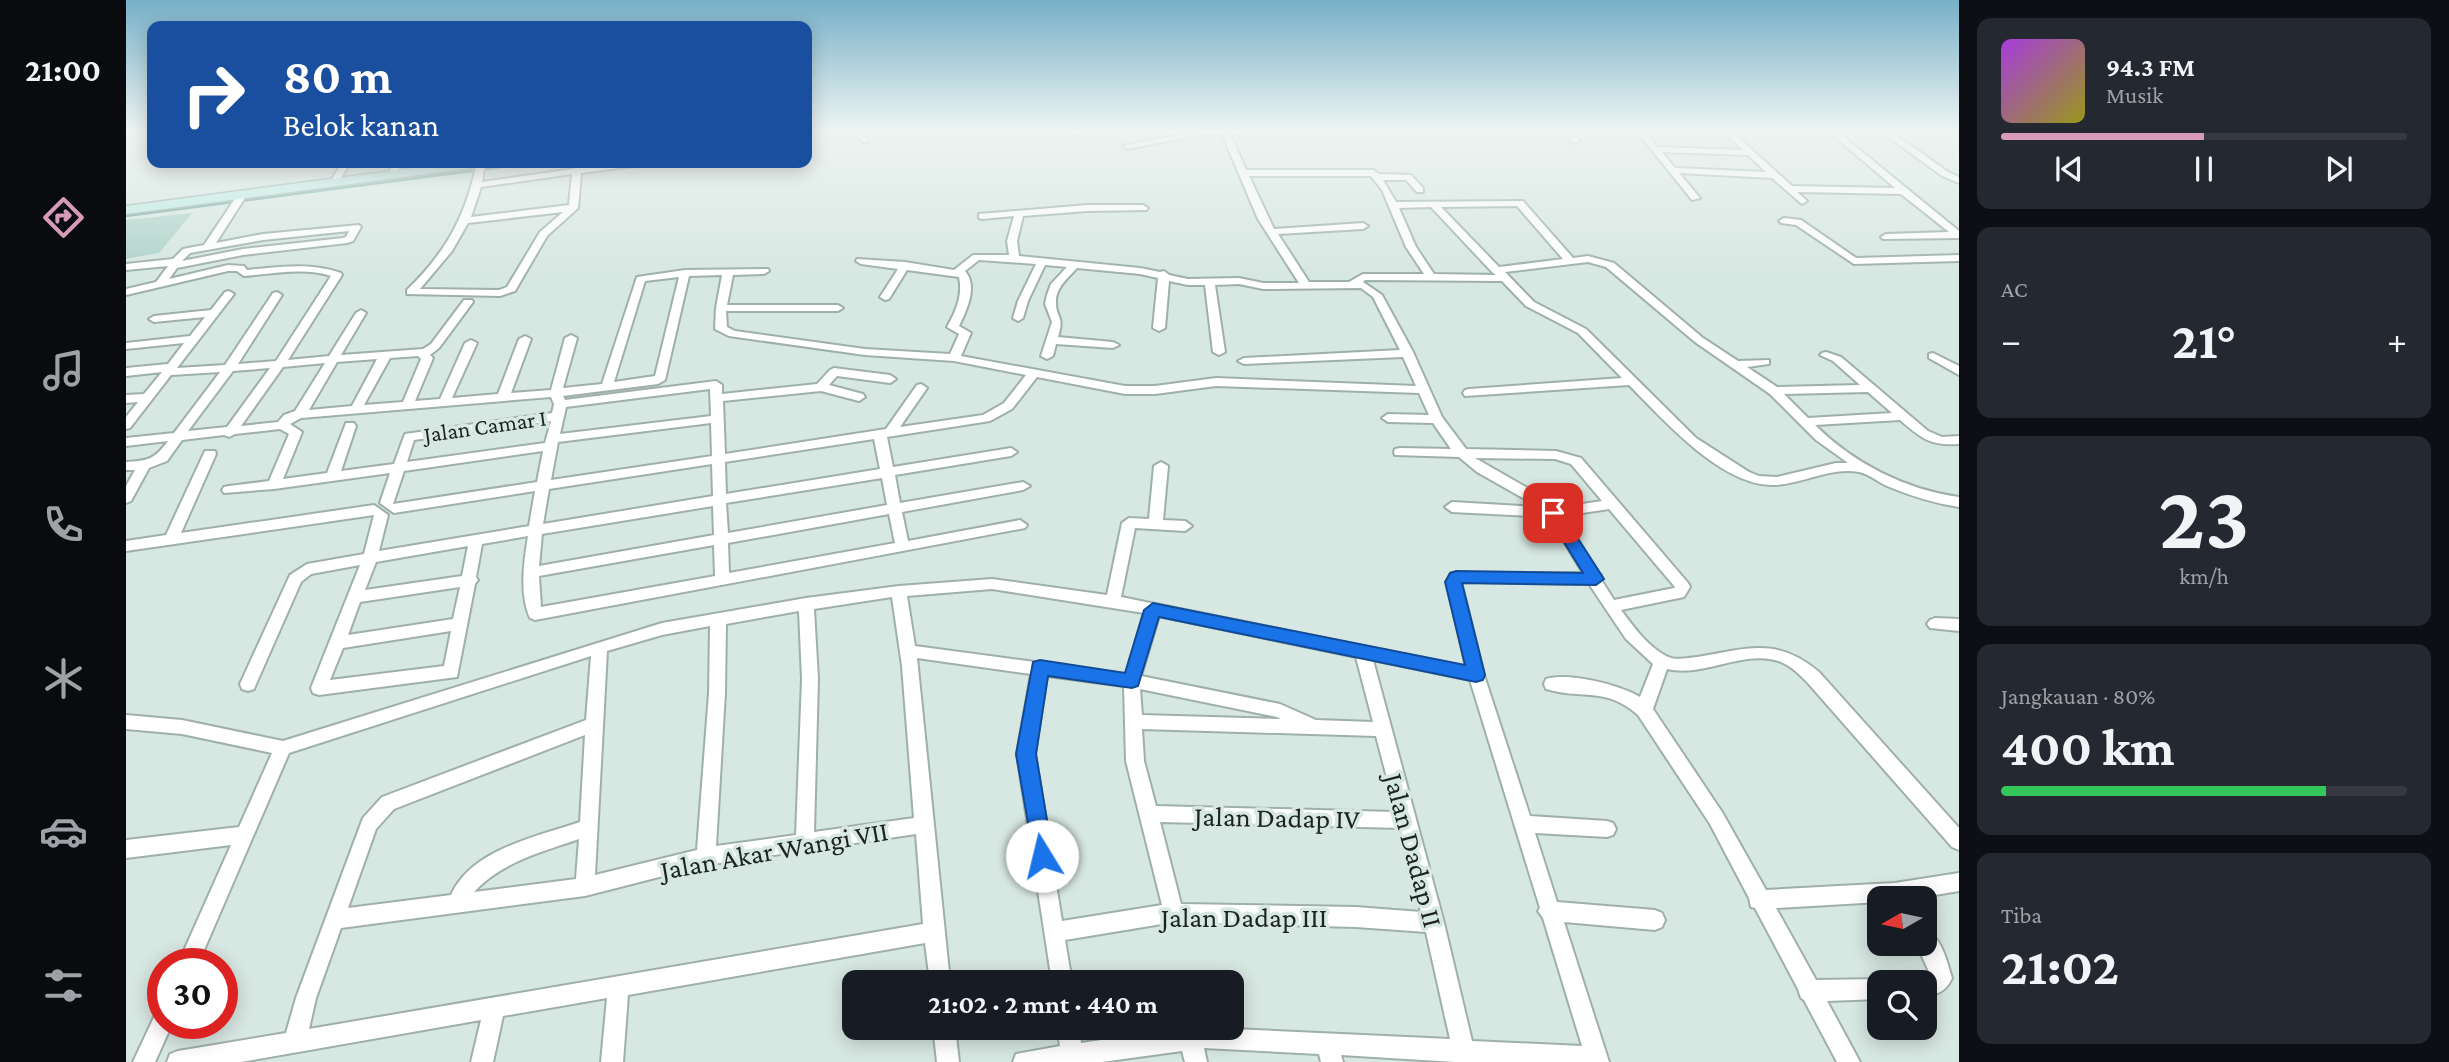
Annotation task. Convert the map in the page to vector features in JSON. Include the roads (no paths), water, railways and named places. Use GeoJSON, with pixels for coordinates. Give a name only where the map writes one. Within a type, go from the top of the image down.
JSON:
{"type":"FeatureCollection","features":[{"type":"Feature","properties":{"kind":"main road"},"geometry":{"type":"LineString","coordinates":[[126,210],[238,201],[368,179]]}},
{"type":"Feature","properties":{"kind":"street"},"geometry":{"type":"LineString","coordinates":[[333,184],[336,179]]}},
{"type":"Feature","properties":{"kind":"street"},"geometry":{"type":"LineString","coordinates":[[477,179],[466,220],[443,260],[411,292],[500,293],[512,289],[543,234],[573,208],[577,179]]}},
{"type":"Feature","properties":{"kind":"street"},"geometry":{"type":"LineString","coordinates":[[1246,179],[1248,190],[1270,232],[1305,284]]}},
{"type":"Feature","properties":{"kind":"street"},"geometry":{"type":"LineString","coordinates":[[1378,179],[1395,205],[1411,247],[1432,279]]}},
{"type":"Feature","properties":{"kind":"street"},"geometry":{"type":"LineString","coordinates":[[1409,179],[1420,190]]}},
{"type":"Feature","properties":{"kind":"street"},"geometry":{"type":"LineString","coordinates":[[1682,179],[1695,198]]}},
{"type":"Feature","properties":{"kind":"street"},"geometry":{"type":"LineString","coordinates":[[1779,179],[1802,201]]}},
{"type":"Feature","properties":{"kind":"street"},"geometry":{"type":"LineString","coordinates":[[1889,179],[1959,235]]}},
{"type":"Feature","properties":{"kind":"street"},"geometry":{"type":"LineString","coordinates":[[1789,189],[1904,191]]}},
{"type":"Feature","properties":{"kind":"street"},"geometry":{"type":"LineString","coordinates":[[208,247],[238,201]]}},
{"type":"Feature","properties":{"kind":"street"},"geometry":{"type":"LineString","coordinates":[[1432,203],[1530,303],[1582,331],[1692,441],[1744,475],[1757,480],[1777,481],[1836,467],[1864,468]]}},
{"type":"Feature","properties":{"kind":"street"},"geometry":{"type":"LineString","coordinates":[[1395,205],[1520,203],[1570,261]]}},
{"type":"Feature","properties":{"kind":"street"},"geometry":{"type":"LineString","coordinates":[[466,220],[573,208]]}},
{"type":"Feature","properties":{"kind":"street"},"geometry":{"type":"LineString","coordinates":[[982,216],[1087,208],[1143,208]]}},
{"type":"Feature","properties":{"kind":"street"},"geometry":{"type":"LineString","coordinates":[[1014,258],[1012,241],[1019,214]]}},
{"type":"Feature","properties":{"kind":"street"},"geometry":{"type":"LineString","coordinates":[[1784,220],[1798,222],[1854,261],[1959,258]]}},
{"type":"Feature","properties":{"kind":"street"},"geometry":{"type":"LineString","coordinates":[[1270,232],[1363,226]]}},
{"type":"Feature","properties":{"kind":"street"},"geometry":{"type":"LineString","coordinates":[[126,267],[175,264],[243,252],[344,241],[350,239],[356,227],[187,251],[175,264],[159,285]]}},
{"type":"Feature","properties":{"kind":"street"},"geometry":{"type":"LineString","coordinates":[[1886,237],[1959,235]]}},
{"type":"Feature","properties":{"kind":"street"},"geometry":{"type":"LineString","coordinates":[[958,272],[977,257],[1014,258],[1164,274],[1188,282],[1352,284],[1369,288],[1377,295],[1407,353],[1435,419],[1460,452],[1486,474],[1541,501],[1553,513],[1611,606],[1643,647],[1662,662],[1685,664],[1772,651],[1793,659],[1813,677],[1959,841]]}},
{"type":"Feature","properties":{"kind":"street"},"geometry":{"type":"LineString","coordinates":[[1352,284],[1363,277],[1432,279],[1501,274],[1588,259],[1610,265],[1699,340],[1774,391],[1805,422],[1864,468],[1889,482],[1930,498],[1959,502]]}},
{"type":"Feature","properties":{"kind":"street"},"geometry":{"type":"LineString","coordinates":[[862,261],[958,272],[967,284],[953,328],[965,332],[954,358]]}},
{"type":"Feature","properties":{"kind":"street"},"geometry":{"type":"LineString","coordinates":[[1018,318],[1023,301],[1042,262]]}},
{"type":"Feature","properties":{"kind":"street"},"geometry":{"type":"LineString","coordinates":[[885,297],[905,265]]}},
{"type":"Feature","properties":{"kind":"street"},"geometry":{"type":"LineString","coordinates":[[1047,356],[1057,322],[1050,304],[1052,295],[1055,286],[1073,266]]}},
{"type":"Feature","properties":{"kind":"street"},"geometry":{"type":"LineString","coordinates":[[126,292],[228,268],[240,268],[244,273],[323,270],[337,275],[229,433]]}},
{"type":"Feature","properties":{"kind":"street"},"geometry":{"type":"LineString","coordinates":[[607,387],[641,279],[685,273],[764,271]]}},
{"type":"Feature","properties":{"kind":"street"},"geometry":{"type":"LineString","coordinates":[[728,272],[721,308],[721,329],[733,334],[865,352],[954,358],[1125,390],[1155,390],[1216,382],[1422,390]]}},
{"type":"Feature","properties":{"kind":"street"},"geometry":{"type":"LineString","coordinates":[[558,404],[607,387],[661,378],[685,273]]}},
{"type":"Feature","properties":{"kind":"street"},"geometry":{"type":"LineString","coordinates":[[1159,328],[1164,274]]}},
{"type":"Feature","properties":{"kind":"street"},"geometry":{"type":"LineString","coordinates":[[1210,283],[1219,352]]}},
{"type":"Feature","properties":{"kind":"street"},"geometry":{"type":"LineString","coordinates":[[126,425],[229,294]]}},
{"type":"Feature","properties":{"kind":"street"},"geometry":{"type":"LineString","coordinates":[[126,466],[144,465],[162,458],[229,368],[277,295]]}},
{"type":"Feature","properties":{"kind":"street"},"geometry":{"type":"LineString","coordinates":[[126,372],[229,368],[425,353],[435,346],[468,302]]}},
{"type":"Feature","properties":{"kind":"street"},"geometry":{"type":"LineString","coordinates":[[721,308],[838,307]]}},
{"type":"Feature","properties":{"kind":"street"},"geometry":{"type":"LineString","coordinates":[[154,319],[215,313]]}},
{"type":"Feature","properties":{"kind":"street"},"geometry":{"type":"LineString","coordinates":[[300,414],[330,360],[361,313]]}},
{"type":"Feature","properties":{"kind":"street"},"geometry":{"type":"LineString","coordinates":[[571,338],[536,530],[532,607],[534,614],[1020,525]]}},
{"type":"Feature","properties":{"kind":"street"},"geometry":{"type":"LineString","coordinates":[[126,346],[194,339]]}},
{"type":"Feature","properties":{"kind":"street"},"geometry":{"type":"LineString","coordinates":[[503,398],[524,339]]}},
{"type":"Feature","properties":{"kind":"street"},"geometry":{"type":"LineString","coordinates":[[1052,340],[1113,345]]}},
{"type":"Feature","properties":{"kind":"street"},"geometry":{"type":"LineString","coordinates":[[444,403],[471,343]]}},
{"type":"Feature","properties":{"kind":"street"},"geometry":{"type":"LineString","coordinates":[[407,406],[427,358],[425,353]]}},
{"type":"Feature","properties":{"kind":"street"},"geometry":{"type":"LineString","coordinates":[[1244,361],[1407,353]]}},
{"type":"Feature","properties":{"kind":"street"},"geometry":{"type":"LineString","coordinates":[[356,409],[386,354]]}},
{"type":"Feature","properties":{"kind":"street"},"geometry":{"type":"LineString","coordinates":[[1826,355],[1837,359],[1934,439],[1959,440]]}},
{"type":"Feature","properties":{"kind":"street"},"geometry":{"type":"LineString","coordinates":[[1933,356],[1959,371]]}},
{"type":"Feature","properties":{"kind":"street"},"geometry":{"type":"LineString","coordinates":[[1738,365],[1765,362]]}},
{"type":"Feature","properties":{"kind":"street"},"geometry":{"type":"LineString","coordinates":[[821,387],[835,372],[890,379]]}},
{"type":"Feature","properties":{"kind":"street"},"geometry":{"type":"LineString","coordinates":[[126,546],[993,416],[1008,407],[1034,373]]}},
{"type":"Feature","properties":{"kind":"street"},"geometry":{"type":"LineString","coordinates":[[1469,393],[1629,380]]}},
{"type":"Feature","properties":{"kind":"street"},"geometry":{"type":"LineString","coordinates":[[282,425],[288,418],[300,414],[503,398],[558,404],[716,385],[719,398],[716,458],[722,578]]}},
{"type":"Feature","properties":{"kind":"street"},"geometry":{"type":"LineString","coordinates":[[719,398],[821,387],[859,397]]}},
{"type":"Feature","properties":{"kind":"street"},"geometry":{"type":"LineString","coordinates":[[1774,391],[1870,387]]}},
{"type":"Feature","properties":{"kind":"street"},"geometry":{"type":"LineString","coordinates":[[902,545],[887,472],[885,434],[922,388]]}},
{"type":"Feature","properties":{"kind":"street"},"geometry":{"type":"LineString","coordinates":[[126,399],[148,397]]}},
{"type":"Feature","properties":{"kind":"street","name":"Jalan Camar I"},"geometry":{"type":"LineString","coordinates":[[397,467],[411,436],[558,404]]}},
{"type":"Feature","properties":{"kind":"street"},"geometry":{"type":"LineString","coordinates":[[1805,422],[1903,416]]}},
{"type":"Feature","properties":{"kind":"street"},"geometry":{"type":"LineString","coordinates":[[1388,418],[1435,419]]}},
{"type":"Feature","properties":{"kind":"street"},"geometry":{"type":"LineString","coordinates":[[229,490],[716,419]]}},
{"type":"Feature","properties":{"kind":"street"},"geometry":{"type":"LineString","coordinates":[[126,442],[229,433],[282,425],[296,432],[274,485]]}},
{"type":"Feature","properties":{"kind":"street"},"geometry":{"type":"LineString","coordinates":[[333,475],[350,426]]}},
{"type":"Feature","properties":{"kind":"street"},"geometry":{"type":"LineString","coordinates":[[248,684],[295,579],[307,569],[371,556],[1011,452]]}},
{"type":"Feature","properties":{"kind":"street"},"geometry":{"type":"LineString","coordinates":[[1400,452],[1567,457],[1576,461],[1683,587],[1679,593],[1611,606]]}},
{"type":"Feature","properties":{"kind":"street"},"geometry":{"type":"LineString","coordinates":[[171,539],[211,454]]}},
{"type":"Feature","properties":{"kind":"street"},"geometry":{"type":"LineString","coordinates":[[126,498],[144,465]]}},
{"type":"Feature","properties":{"kind":"street"},"geometry":{"type":"LineString","coordinates":[[1156,523],[1161,466]]}},
{"type":"Feature","properties":{"kind":"street"},"geometry":{"type":"LineString","coordinates":[[397,467],[371,556],[319,688],[451,672],[471,580],[476,540]]}},
{"type":"Feature","properties":{"kind":"street"},"geometry":{"type":"LineString","coordinates":[[533,572],[722,541],[893,507],[1023,486]]}},
{"type":"Feature","properties":{"kind":"street"},"geometry":{"type":"LineString","coordinates":[[1452,507],[1553,513],[1612,504]]}},
{"type":"Feature","properties":{"kind":"street"},"geometry":{"type":"LineString","coordinates":[[1113,601],[1128,525],[1132,521],[1185,526]]}},
{"type":"Feature","properties":{"kind":"street"},"geometry":{"type":"LineString","coordinates":[[1209,1040],[1330,1053],[1597,1060],[1476,675],[1454,582],[1456,577],[1596,579]]}},
{"type":"Feature","properties":{"kind":"street"},"geometry":{"type":"LineString","coordinates":[[356,597],[471,580]]}},
{"type":"Feature","properties":{"kind":"street"},"geometry":{"type":"LineString","coordinates":[[126,722],[183,727],[283,748],[663,629],[899,591],[992,584],[1113,601],[1476,675]]}},
{"type":"Feature","properties":{"kind":"street"},"geometry":{"type":"LineString","coordinates":[[899,591],[908,651],[939,970]]}},
{"type":"Feature","properties":{"kind":"street"},"geometry":{"type":"LineString","coordinates":[[805,841],[810,679],[806,604]]}},
{"type":"Feature","properties":{"kind":"street"},"geometry":{"type":"LineString","coordinates":[[1153,610],[1132,681],[1135,761],[1174,913]]}},
{"type":"Feature","properties":{"kind":"street"},"geometry":{"type":"LineString","coordinates":[[706,856],[718,619]]}},
{"type":"Feature","properties":{"kind":"street"},"geometry":{"type":"LineString","coordinates":[[337,643],[460,624]]}},
{"type":"Feature","properties":{"kind":"street"},"geometry":{"type":"LineString","coordinates":[[1935,624],[1959,625]]}},
{"type":"Feature","properties":{"kind":"street"},"geometry":{"type":"LineString","coordinates":[[584,887],[599,647]]}},
{"type":"Feature","properties":{"kind":"street"},"geometry":{"type":"LineString","coordinates":[[908,651],[1132,681],[1279,711],[1314,727]]}},
{"type":"Feature","properties":{"kind":"street","name":"Jalan Dadap II"},"geometry":{"type":"LineString","coordinates":[[1363,652],[1434,923],[1464,1055]]}},
{"type":"Feature","properties":{"kind":"street"},"geometry":{"type":"LineString","coordinates":[[1644,710],[1662,662]]}},
{"type":"Feature","properties":{"kind":"street"},"geometry":{"type":"LineString","coordinates":[[1040,667],[1026,754],[1060,970]]}},
{"type":"Feature","properties":{"kind":"street"},"geometry":{"type":"LineString","coordinates":[[1552,684],[1605,689],[1630,698],[1644,710],[1716,818],[1758,900],[1849,1062]]}},
{"type":"Feature","properties":{"kind":"street"},"geometry":{"type":"LineString","coordinates":[[1133,722],[1383,729]]}},
{"type":"Feature","properties":{"kind":"street"},"geometry":{"type":"LineString","coordinates":[[295,1041],[334,919],[369,824],[388,803],[594,724]]}},
{"type":"Feature","properties":{"kind":"street"},"geometry":{"type":"LineString","coordinates":[[195,948],[283,748]]}},
{"type":"Feature","properties":{"kind":"street","name":"Jalan Dadap IV"},"geometry":{"type":"LineString","coordinates":[[1149,814],[1405,820]]}},
{"type":"Feature","properties":{"kind":"street"},"geometry":{"type":"LineString","coordinates":[[1523,824],[1607,830]]}},
{"type":"Feature","properties":{"kind":"street","name":"Jalan Akar Wangi VII"},"geometry":{"type":"LineString","coordinates":[[334,919],[584,887],[706,856],[924,825]]}},
{"type":"Feature","properties":{"kind":"street"},"geometry":{"type":"LineString","coordinates":[[456,905],[466,883],[492,864],[586,828]]}},
{"type":"Feature","properties":{"kind":"street"},"geometry":{"type":"LineString","coordinates":[[126,849],[246,835]]}},
{"type":"Feature","properties":{"kind":"street"},"geometry":{"type":"LineString","coordinates":[[1937,887],[1959,882]]}},
{"type":"Feature","properties":{"kind":"street"},"geometry":{"type":"LineString","coordinates":[[1758,900],[1867,896]]}},
{"type":"Feature","properties":{"kind":"street"},"geometry":{"type":"LineString","coordinates":[[1548,911],[1655,920]]}},
{"type":"Feature","properties":{"kind":"street","name":"Jalan Dadap III"},"geometry":{"type":"LineString","coordinates":[[1055,932],[1174,913],[1356,917],[1434,923]]}},
{"type":"Feature","properties":{"kind":"street"},"geometry":{"type":"LineString","coordinates":[[178,1062],[934,932]]}},
{"type":"Feature","properties":{"kind":"street"},"geometry":{"type":"LineString","coordinates":[[1934,956],[1942,978],[1937,982]]}},
{"type":"Feature","properties":{"kind":"street"},"geometry":{"type":"LineString","coordinates":[[611,1062],[619,985]]}},
{"type":"Feature","properties":{"kind":"street"},"geometry":{"type":"LineString","coordinates":[[1808,991],[1867,989]]}},
{"type":"Feature","properties":{"kind":"street"},"geometry":{"type":"LineString","coordinates":[[482,1062],[495,1006]]}},
{"type":"Feature","properties":{"kind":"street"},"geometry":{"type":"LineString","coordinates":[[144,1062],[154,1039]]}},
{"type":"Feature","properties":{"kind":"street"},"geometry":{"type":"LineString","coordinates":[[945,1040],[948,1062]]}},
{"type":"Feature","properties":{"kind":"street"},"geometry":{"type":"LineString","coordinates":[[1071,1040],[1073,1059]]}},
{"type":"Feature","properties":{"kind":"street"},"geometry":{"type":"LineString","coordinates":[[1024,1062],[1073,1059],[1179,1040]]}},
{"type":"Feature","properties":{"kind":"street"},"geometry":{"type":"LineString","coordinates":[[1190,1040],[1196,1062]]}},
{"type":"Feature","properties":{"kind":"waterway"},"geometry":{"type":"LineString","coordinates":[[126,216],[413,179]]}}]}
